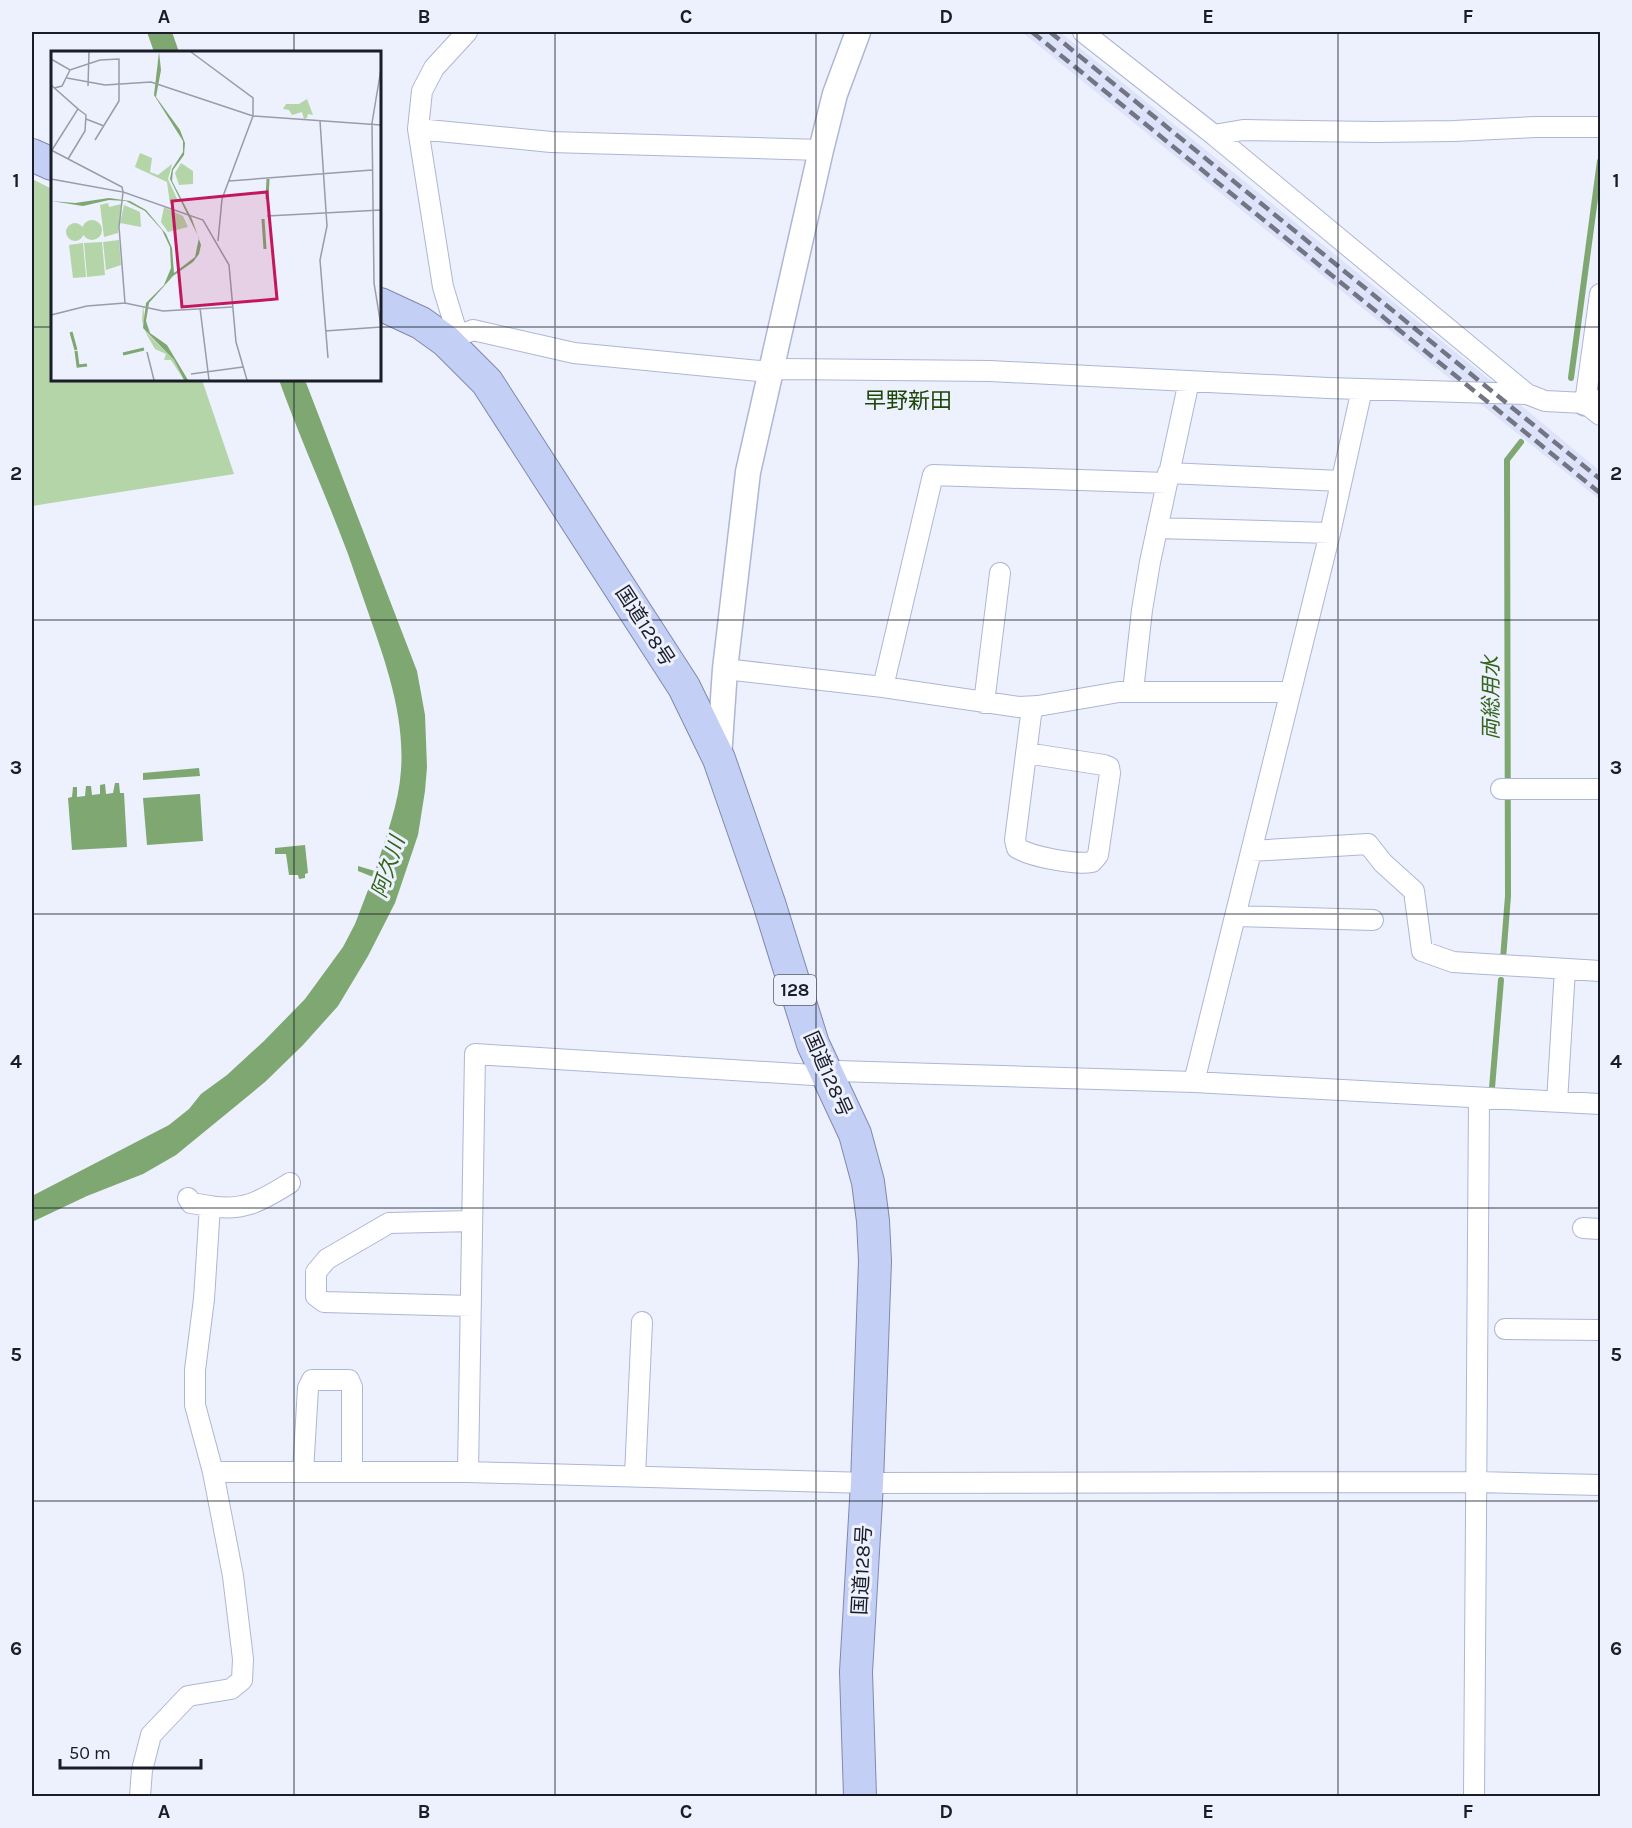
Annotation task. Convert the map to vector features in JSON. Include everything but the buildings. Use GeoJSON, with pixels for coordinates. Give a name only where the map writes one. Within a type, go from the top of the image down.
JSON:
{"type":"FeatureCollection","features":[{"type":"Feature","properties":{"kind":"highway"},"geometry":{"type":"LineString","coordinates":[[32,155],[51,164]]}},
{"type":"Feature","properties":{"kind":"highway","name":"国道128号"},"geometry":{"type":"LineString","coordinates":[[381,304],[452,339],[487,382],[684,687],[719,759],[769,903],[813,1044],[855,1134],[868,1182],[875,1262],[867,1483],[856,1672],[860,1797]]}},
{"type":"Feature","properties":{"kind":"street"},"geometry":{"type":"LineString","coordinates":[[467,32],[434,68],[422,91],[418,129],[452,339],[472,330],[574,353],[770,371],[783,369],[990,371],[1362,389],[1527,394]]}},
{"type":"Feature","properties":{"kind":"street"},"geometry":{"type":"LineString","coordinates":[[719,759],[724,669],[748,472],[820,150],[835,94],[858,32]]}},
{"type":"Feature","properties":{"kind":"street"},"geometry":{"type":"LineString","coordinates":[[1083,32],[1214,135],[1527,394],[1545,401],[1595,407],[1600,294]]}},
{"type":"Feature","properties":{"kind":"street"},"geometry":{"type":"LineString","coordinates":[[1214,135],[1243,130],[1376,132],[1600,127]]}},
{"type":"Feature","properties":{"kind":"street"},"geometry":{"type":"LineString","coordinates":[[418,129],[551,142],[820,150]]}},
{"type":"Feature","properties":{"kind":"street"},"geometry":{"type":"LineString","coordinates":[[1133,692],[1142,610],[1167,478],[1189,381]]}},
{"type":"Feature","properties":{"kind":"street"},"geometry":{"type":"LineString","coordinates":[[1194,1082],[1330,533],[1362,389]]}},
{"type":"Feature","properties":{"kind":"street"},"geometry":{"type":"LineString","coordinates":[[883,687],[933,475],[1341,481]]}},
{"type":"Feature","properties":{"kind":"street"},"geometry":{"type":"LineString","coordinates":[[1157,528],[1330,533]]}},
{"type":"Feature","properties":{"kind":"street"},"geometry":{"type":"LineString","coordinates":[[984,703],[1000,573]]}},
{"type":"Feature","properties":{"kind":"street"},"geometry":{"type":"LineString","coordinates":[[724,669],[883,687],[1018,707],[1064,702],[1119,692],[1290,692]]}},
{"type":"Feature","properties":{"kind":"street"},"geometry":{"type":"LineString","coordinates":[[1026,753],[1104,765],[1109,768],[1098,855],[1092,862],[1082,864],[1026,854],[1017,848],[1015,840],[1026,753],[1032,706]]}},
{"type":"Feature","properties":{"kind":"street"},"geometry":{"type":"LineString","coordinates":[[1506,788],[1600,789]]}},
{"type":"Feature","properties":{"kind":"street"},"geometry":{"type":"LineString","coordinates":[[1251,851],[1368,843],[1383,863],[1414,891],[1422,951],[1453,962],[1600,971]]}},
{"type":"Feature","properties":{"kind":"street"},"geometry":{"type":"LineString","coordinates":[[1235,916],[1373,920]]}},
{"type":"Feature","properties":{"kind":"street"},"geometry":{"type":"LineString","coordinates":[[1557,1102],[1565,969]]}},
{"type":"Feature","properties":{"kind":"street"},"geometry":{"type":"LineString","coordinates":[[468,1472],[475,1054],[813,1075],[837,1071],[1194,1082],[1600,1104]]}},
{"type":"Feature","properties":{"kind":"street"},"geometry":{"type":"LineString","coordinates":[[1474,1797],[1479,1098]]}},
{"type":"Feature","properties":{"kind":"street"},"geometry":{"type":"LineString","coordinates":[[188,1198],[191,1203],[235,1208],[254,1204],[290,1183]]}},
{"type":"Feature","properties":{"kind":"street"},"geometry":{"type":"LineString","coordinates":[[140,1797],[142,1770],[151,1735],[188,1696],[231,1689],[242,1680],[243,1659],[233,1576],[213,1472],[195,1405],[195,1370],[204,1299],[210,1206]]}},
{"type":"Feature","properties":{"kind":"street"},"geometry":{"type":"LineString","coordinates":[[471,1306],[324,1302],[316,1296],[316,1272],[327,1259],[389,1223],[472,1221]]}},
{"type":"Feature","properties":{"kind":"street"},"geometry":{"type":"LineString","coordinates":[[635,1476],[642,1322]]}},
{"type":"Feature","properties":{"kind":"street"},"geometry":{"type":"LineString","coordinates":[[1505,1329],[1600,1330]]}},
{"type":"Feature","properties":{"kind":"street"},"geometry":{"type":"LineString","coordinates":[[303,1472],[308,1388],[312,1380],[349,1380],[352,1387],[352,1471]]}},
{"type":"Feature","properties":{"kind":"street"},"geometry":{"type":"LineString","coordinates":[[213,1472],[468,1472],[867,1483],[1477,1482],[1600,1485]]}},
{"type":"Feature","properties":{"kind":"shaded area"},"geometry":{"type":"Polygon","coordinates":[[[1022,32],[1060,32],[1501,389],[1460,387],[1022,32]]]}},
{"type":"Feature","properties":{"kind":"shaded area"},"geometry":{"type":"Polygon","coordinates":[[[32,179],[51,188],[51,381],[202,381],[234,474],[32,506],[32,179]]]}},
{"type":"Feature","properties":{"kind":"shaded area"},"geometry":{"type":"Polygon","coordinates":[[[1472,397],[1511,397],[1600,471],[1600,500],[1472,397]]]}},
{"type":"Feature","properties":{"kind":"water"},"geometry":{"type":"Polygon","coordinates":[[[147,32],[172,32],[179,51],[154,51],[147,32]]]}},
{"type":"Feature","properties":{"kind":"water","name":"阿久川"},"geometry":{"type":"Polygon","coordinates":[[[279,381],[305,381],[417,671],[425,715],[427,767],[418,835],[395,903],[368,956],[338,1006],[303,1045],[265,1082],[176,1155],[143,1174],[87,1196],[32,1222],[32,1196],[169,1125],[189,1109],[201,1094],[227,1075],[264,1041],[305,999],[343,947],[355,924],[373,877],[358,871],[358,866],[375,871],[398,796],[401,770],[400,728],[392,686],[380,646],[348,554],[279,381]]]}},
{"type":"Feature","properties":{"kind":"water"},"geometry":{"type":"Polygon","coordinates":[[[199,768],[200,776],[143,780],[143,773],[199,768]]]}},
{"type":"Feature","properties":{"kind":"water"},"geometry":{"type":"Polygon","coordinates":[[[115,783],[119,783],[120,793],[124,793],[127,847],[72,850],[68,798],[72,797],[73,787],[77,787],[77,797],[85,796],[86,786],[91,786],[92,795],[100,794],[100,785],[105,784],[106,794],[113,793],[115,783]]]}},
{"type":"Feature","properties":{"kind":"water"},"geometry":{"type":"Polygon","coordinates":[[[200,794],[203,841],[147,845],[143,798],[200,794]]]}},
{"type":"Feature","properties":{"kind":"water"},"geometry":{"type":"Polygon","coordinates":[[[305,845],[308,873],[305,874],[305,878],[299,879],[298,875],[289,875],[286,854],[275,854],[275,848],[305,845]]]}},
{"type":"Feature","properties":{"kind":"waterway","name":"両総用水"},"geometry":{"type":"LineString","coordinates":[[1571,378],[1600,161]]}},
{"type":"Feature","properties":{"kind":"waterway","name":"両総用水"},"geometry":{"type":"LineString","coordinates":[[1503,959],[1508,896],[1507,460],[1521,442]]}},
{"type":"Feature","properties":{"kind":"waterway","name":"両総用水"},"geometry":{"type":"LineString","coordinates":[[1492,1088],[1501,980]]}},
{"type":"Feature","properties":{"kind":"railway"},"geometry":{"type":"LineString","coordinates":[[1032,32],[1600,493]]}},
{"type":"Feature","properties":{"kind":"railway"},"geometry":{"type":"LineString","coordinates":[[1050,32],[1600,479]]}},
{"type":"Feature","properties":{"kind":"district","name":"早野新田"},"geometry":{"type":"Point","coordinates":[908,401]}}]}
